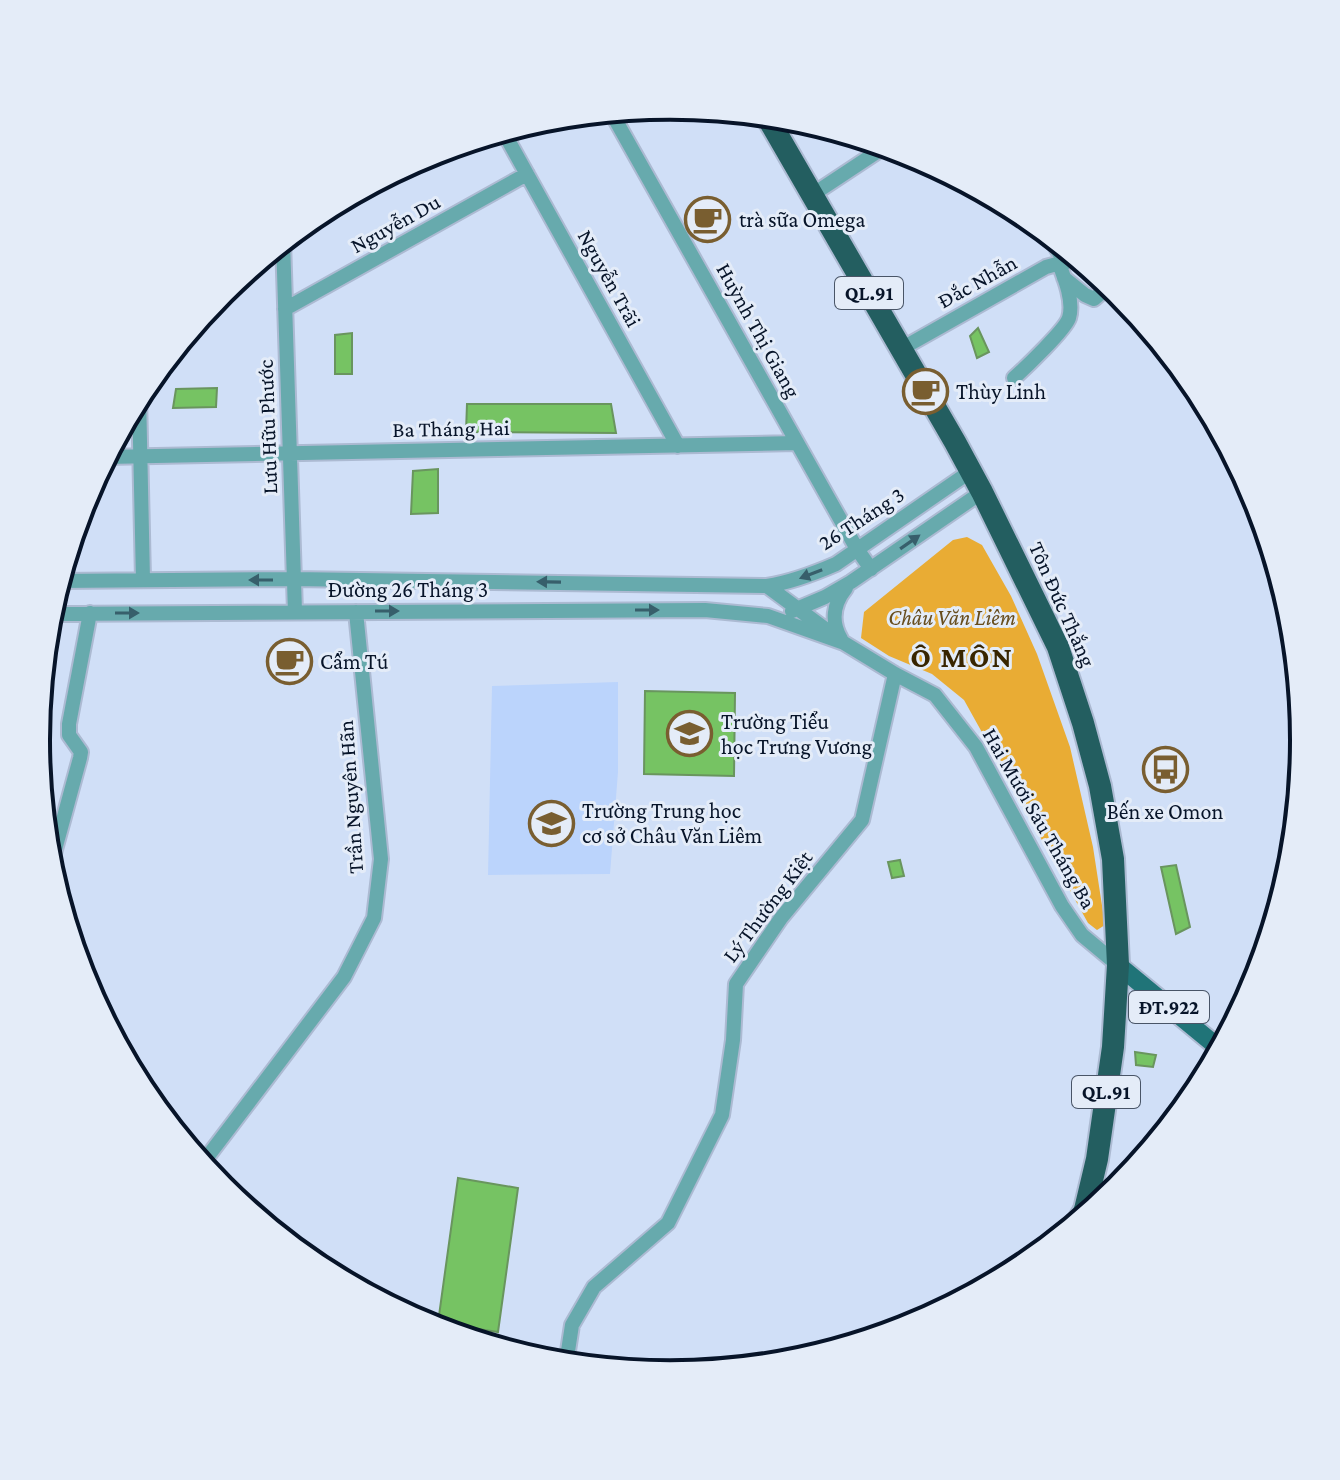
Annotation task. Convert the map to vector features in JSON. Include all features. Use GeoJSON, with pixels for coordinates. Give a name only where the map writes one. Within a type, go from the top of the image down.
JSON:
{"type":"FeatureCollection","features":[{"type":"Feature","properties":{"kind":"highway","name":"Tôn Đức Thắng"},"geometry":{"type":"LineString","coordinates":[[774,129],[982,492],[1058,647],[1083,723],[1100,786],[1113,859],[1118,965],[1113,1047],[1097,1159],[1088,1198]]}},
{"type":"Feature","properties":{"kind":"main road","name":"ĐT.922"},"geometry":{"type":"LineString","coordinates":[[1118,965],[1211,1042]]}},
{"type":"Feature","properties":{"kind":"street","name":"Huỳnh Thị Giang"},"geometry":{"type":"LineString","coordinates":[[617,122],[871,569]]}},
{"type":"Feature","properties":{"kind":"street","name":"Nguyễn Trãi"},"geometry":{"type":"LineString","coordinates":[[509,141],[678,446]]}},
{"type":"Feature","properties":{"kind":"street"},"geometry":{"type":"LineString","coordinates":[[812,195],[873,155]]}},
{"type":"Feature","properties":{"kind":"street","name":"Nguyễn Du"},"geometry":{"type":"LineString","coordinates":[[285,309],[527,174]]}},
{"type":"Feature","properties":{"kind":"street","name":"Lưu Hữu Phước"},"geometry":{"type":"LineString","coordinates":[[283,256],[295,612]]}},
{"type":"Feature","properties":{"kind":"street"},"geometry":{"type":"LineString","coordinates":[[1066,266],[1085,295],[1094,299],[1100,294]]}},
{"type":"Feature","properties":{"kind":"street"},"geometry":{"type":"LineString","coordinates":[[1014,378],[1069,320],[1066,266]]}},
{"type":"Feature","properties":{"kind":"street","name":"Đắc Nhẫn"},"geometry":{"type":"LineString","coordinates":[[901,349],[1046,267],[1066,266]]}},
{"type":"Feature","properties":{"kind":"street"},"geometry":{"type":"LineString","coordinates":[[139,420],[143,580]]}},
{"type":"Feature","properties":{"kind":"street","name":"Ba Tháng Hai"},"geometry":{"type":"LineString","coordinates":[[119,457],[797,443]]}},
{"type":"Feature","properties":{"kind":"street","name":"26 Tháng 3"},"geometry":{"type":"LineString","coordinates":[[767,586],[789,582],[836,564],[971,471]]}},
{"type":"Feature","properties":{"kind":"street","name":"26 Tháng 3"},"geometry":{"type":"LineString","coordinates":[[768,616],[798,609],[851,582],[982,492]]}},
{"type":"Feature","properties":{"kind":"street","name":"Đường 26 Tháng 3"},"geometry":{"type":"LineString","coordinates":[[71,581],[293,579],[767,586]]}},
{"type":"Feature","properties":{"kind":"street"},"geometry":{"type":"LineString","coordinates":[[844,643],[834,623],[834,614],[837,601],[851,582]]}},
{"type":"Feature","properties":{"kind":"street","name":"Hai Mươi Sáu Tháng Ba"},"geometry":{"type":"LineString","coordinates":[[767,586],[844,643],[935,695],[976,747],[1062,906],[1082,935],[1118,965]]}},
{"type":"Feature","properties":{"kind":"street","name":"Đường 26 Tháng 3"},"geometry":{"type":"LineString","coordinates":[[63,614],[705,610],[768,616]]}},
{"type":"Feature","properties":{"kind":"street","name":"Trần Nguyên Hãn"},"geometry":{"type":"LineString","coordinates":[[209,1154],[344,977],[374,918],[381,859],[356,612]]}},
{"type":"Feature","properties":{"kind":"street"},"geometry":{"type":"LineString","coordinates":[[58,838],[81,752],[69,735],[69,724],[90,613]]}},
{"type":"Feature","properties":{"kind":"street","name":"Hai Mươi Sáu Tháng Ba"},"geometry":{"type":"LineString","coordinates":[[768,616],[844,643]]}},
{"type":"Feature","properties":{"kind":"street","name":"Lý Thường Kiệt"},"geometry":{"type":"LineString","coordinates":[[568,1351],[572,1325],[594,1287],[668,1223],[722,1115],[733,1040],[736,984],[781,918],[862,820],[895,674]]}},
{"type":"Feature","properties":{"kind":"shaded area","name":"Trường Trung học cơ sở Châu Văn Liêm"},"geometry":{"type":"Polygon","coordinates":[[[618,682],[618,772],[610,874],[488,875],[492,686],[618,682]]]}},
{"type":"Feature","properties":{"kind":"green space","name":"Châu Văn Liêm"},"geometry":{"type":"Polygon","coordinates":[[[967,537],[982,545],[1011,596],[1037,654],[1070,747],[1093,847],[1105,925],[1097,930],[1088,923],[964,700],[932,674],[889,656],[861,638],[864,612],[953,540],[967,537]]]}},
{"type":"Feature","properties":{"kind":"building"},"geometry":{"type":"Polygon","coordinates":[[[978,328],[989,352],[977,358],[970,336],[978,328]]]}},
{"type":"Feature","properties":{"kind":"building"},"geometry":{"type":"Polygon","coordinates":[[[352,333],[352,374],[335,374],[335,335],[352,333]]]}},
{"type":"Feature","properties":{"kind":"building"},"geometry":{"type":"Polygon","coordinates":[[[217,388],[216,407],[173,408],[176,389],[217,388]]]}},
{"type":"Feature","properties":{"kind":"building"},"geometry":{"type":"Polygon","coordinates":[[[467,404],[611,404],[616,433],[466,432],[467,404]]]}},
{"type":"Feature","properties":{"kind":"building"},"geometry":{"type":"Polygon","coordinates":[[[438,469],[438,513],[411,514],[413,471],[438,469]]]}},
{"type":"Feature","properties":{"kind":"building","name":"Trường Tiểu học Trưng Vương"},"geometry":{"type":"Polygon","coordinates":[[[645,691],[735,693],[734,776],[644,774],[645,691]]]}},
{"type":"Feature","properties":{"kind":"building"},"geometry":{"type":"Polygon","coordinates":[[[900,860],[904,876],[892,878],[888,862],[900,860]]]}},
{"type":"Feature","properties":{"kind":"building"},"geometry":{"type":"Polygon","coordinates":[[[1176,865],[1190,927],[1176,934],[1161,867],[1176,865]]]}},
{"type":"Feature","properties":{"kind":"building"},"geometry":{"type":"Polygon","coordinates":[[[1135,1052],[1156,1055],[1153,1067],[1136,1065],[1135,1052]]]}},
{"type":"Feature","properties":{"kind":"building"},"geometry":{"type":"Polygon","coordinates":[[[458,1178],[518,1188],[498,1332],[477,1329],[439,1315],[458,1178]]]}},
{"type":"Feature","properties":{"kind":"place","name":"trà sữa Omega"},"geometry":{"type":"Point","coordinates":[708,219]}},
{"type":"Feature","properties":{"kind":"place","name":"Thùy Linh"},"geometry":{"type":"Point","coordinates":[925,391]}},
{"type":"Feature","properties":{"kind":"place","name":"Cẩm Tú"},"geometry":{"type":"Point","coordinates":[289,661]}},
{"type":"Feature","properties":{"kind":"place","name":"Trường Tiểu học Trưng Vương"},"geometry":{"type":"Point","coordinates":[690,734]}},
{"type":"Feature","properties":{"kind":"place","name":"Bến xe Omon"},"geometry":{"type":"Point","coordinates":[1165,770]}},
{"type":"Feature","properties":{"kind":"place","name":"Trường Trung học cơ sở Châu Văn Liêm"},"geometry":{"type":"Point","coordinates":[551,823]}},
{"type":"Feature","properties":{"kind":"district","name":"Ô MÔN"},"geometry":{"type":"Point","coordinates":[962,657]}}]}
